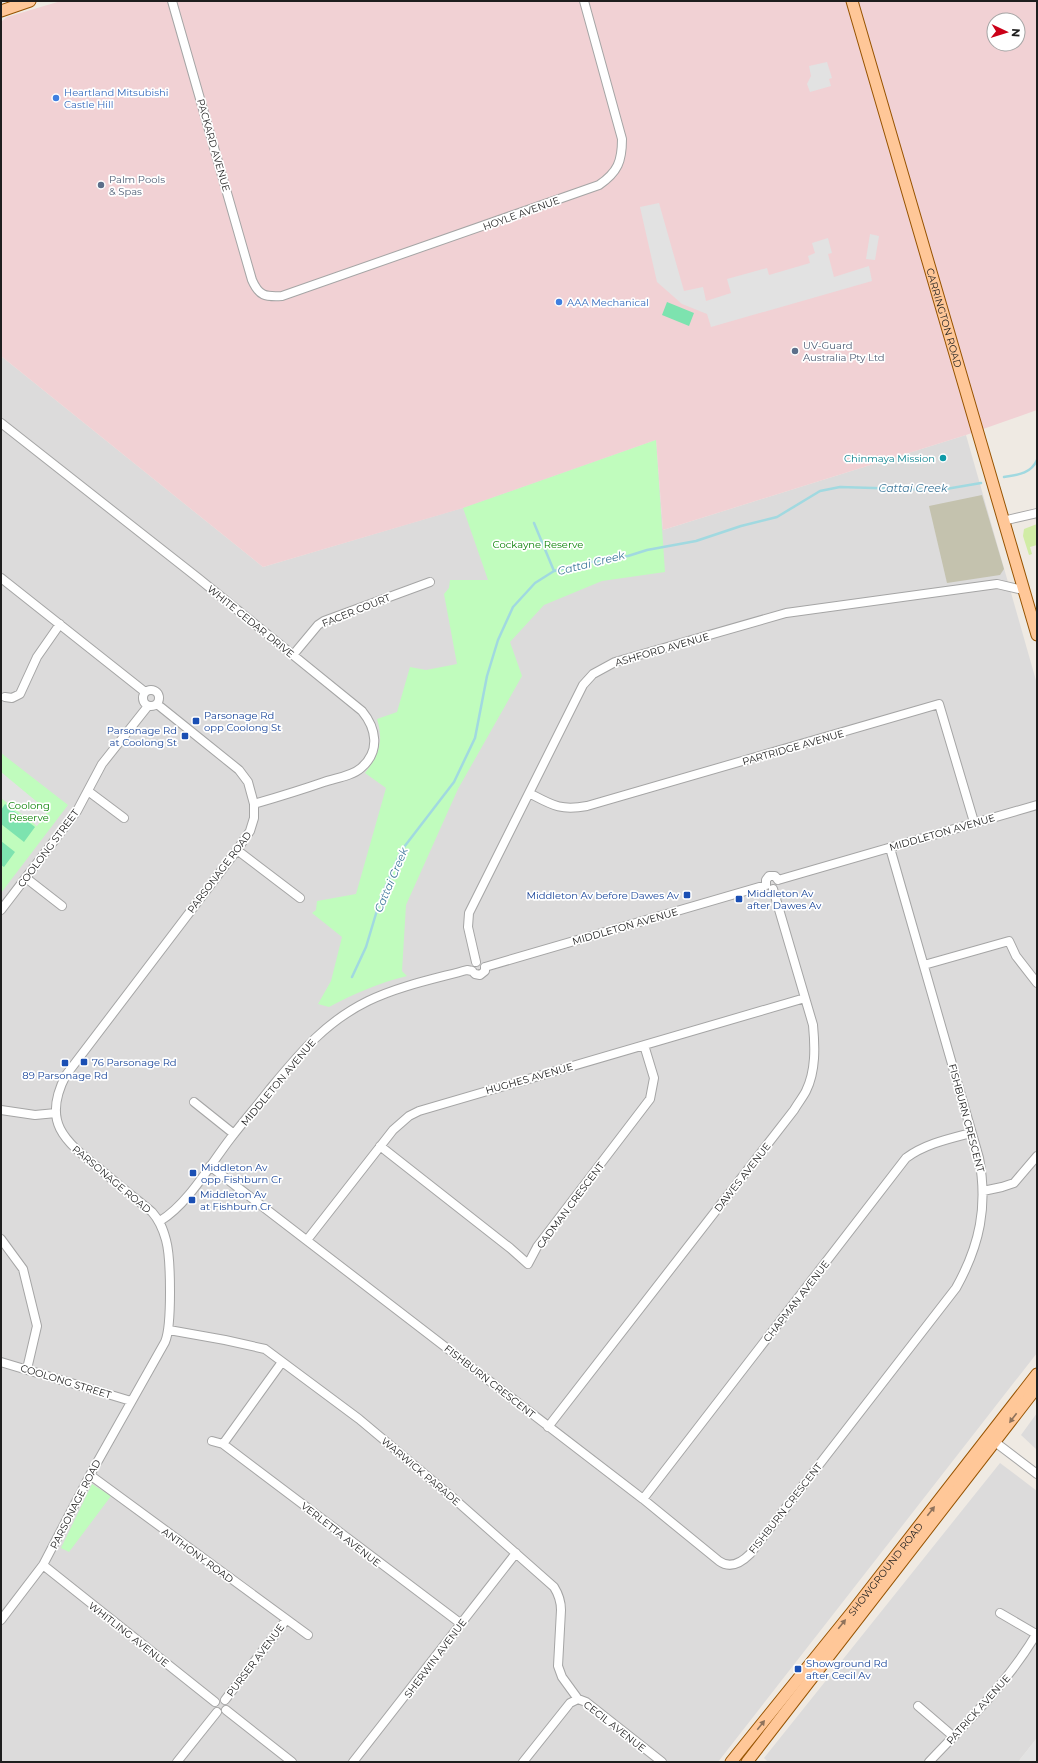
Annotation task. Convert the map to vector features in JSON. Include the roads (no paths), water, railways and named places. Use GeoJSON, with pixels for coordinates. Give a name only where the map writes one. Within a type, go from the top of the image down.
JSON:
{"type":"FeatureCollection","features":[{"type":"Feature","properties":{"kind":"main road"},"geometry":{"type":"LineString","coordinates":[[1,10],[30,1]]}},
{"type":"Feature","properties":{"kind":"main road","name":"CARRINGTON ROAD"},"geometry":{"type":"LineString","coordinates":[[852,1],[1036,630]]}},
{"type":"Feature","properties":{"kind":"main road","name":"SHOWGROUND ROAD"},"geometry":{"type":"LineString","coordinates":[[740,1760],[852,1612],[1037,1374]]}},
{"type":"Feature","properties":{"kind":"main road","name":"SHOWGROUND ROAD"},"geometry":{"type":"LineString","coordinates":[[740,1760],[1037,1388]]}},
{"type":"Feature","properties":{"kind":"street","name":"PACKARD AVENUE"},"geometry":{"type":"LineString","coordinates":[[172,1],[256,290]]}},
{"type":"Feature","properties":{"kind":"street","name":"HOYLE AVENUE"},"geometry":{"type":"LineString","coordinates":[[256,290],[263,295],[282,296],[599,185],[610,178],[618,166],[622,154],[622,139],[584,1]]}},
{"type":"Feature","properties":{"kind":"street","name":"WHITE CEDAR DRIVE"},"geometry":{"type":"LineString","coordinates":[[1,423],[362,711],[372,725],[375,742],[370,756],[363,767],[340,777],[254,804]]}},
{"type":"Feature","properties":{"kind":"street"},"geometry":{"type":"LineString","coordinates":[[1003,521],[1037,513]]}},
{"type":"Feature","properties":{"kind":"street"},"geometry":{"type":"LineString","coordinates":[[1,578],[145,692]]}},
{"type":"Feature","properties":{"kind":"street","name":"FACER COURT"},"geometry":{"type":"LineString","coordinates":[[293,655],[318,625],[324,621],[430,582]]}},
{"type":"Feature","properties":{"kind":"street","name":"ASHFORD AVENUE"},"geometry":{"type":"LineString","coordinates":[[476,962],[468,927],[469,913],[583,685],[593,674],[603,667],[614,662],[786,613],[997,584],[1024,590]]}},
{"type":"Feature","properties":{"kind":"street"},"geometry":{"type":"LineString","coordinates":[[5,697],[12,698],[20,694],[37,657],[60,624]]}},
{"type":"Feature","properties":{"kind":"street"},"geometry":{"type":"LineString","coordinates":[[152,690],[157,692],[159,696],[157,704],[154,706],[148,706],[143,700],[145,692],[152,690]]}},
{"type":"Feature","properties":{"kind":"street","name":"PARSONAGE ROAD"},"geometry":{"type":"LineString","coordinates":[[1,1620],[43,1565],[90,1475],[165,1342],[169,1330],[169,1267],[167,1242],[160,1221],[152,1212],[70,1145],[60,1130],[56,1113],[57,1098],[60,1086],[66,1075],[237,850],[252,825],[254,804],[248,782],[238,770],[157,704]]}},
{"type":"Feature","properties":{"kind":"street","name":"PARTRIDGE AVENUE"},"geometry":{"type":"LineString","coordinates":[[529,793],[557,807],[571,809],[586,806],[939,704],[974,822]]}},
{"type":"Feature","properties":{"kind":"street","name":"COOLONG STREET"},"geometry":{"type":"LineString","coordinates":[[1,910],[77,811],[102,764],[148,706]]}},
{"type":"Feature","properties":{"kind":"street"},"geometry":{"type":"LineString","coordinates":[[88,791],[124,818]]}},
{"type":"Feature","properties":{"kind":"street","name":"MIDDLETON AVENUE"},"geometry":{"type":"LineString","coordinates":[[778,880],[1037,805]]}},
{"type":"Feature","properties":{"kind":"street","name":"FISHBURN CRESCENT"},"geometry":{"type":"LineString","coordinates":[[210,1166],[643,1499],[724,1564],[733,1565],[743,1562],[956,1288],[974,1250],[980,1223],[983,1191],[979,1158],[890,848]]}},
{"type":"Feature","properties":{"kind":"street"},"geometry":{"type":"LineString","coordinates":[[237,850],[300,898]]}},
{"type":"Feature","properties":{"kind":"street"},"geometry":{"type":"LineString","coordinates":[[770,876],[775,876],[778,880],[778,886],[769,887],[766,880],[770,876]]}},
{"type":"Feature","properties":{"kind":"street"},"geometry":{"type":"LineString","coordinates":[[26,878],[62,906]]}},
{"type":"Feature","properties":{"kind":"street","name":"MIDDLETON AVENUE"},"geometry":{"type":"LineString","coordinates":[[485,967],[769,887]]}},
{"type":"Feature","properties":{"kind":"street","name":"DAWES AVENUE"},"geometry":{"type":"LineString","coordinates":[[548,1427],[789,1116],[807,1090],[813,1067],[815,1046],[813,1025],[769,887]]}},
{"type":"Feature","properties":{"kind":"street"},"geometry":{"type":"LineString","coordinates":[[924,965],[1009,941],[1016,956],[1037,983]]}},
{"type":"Feature","properties":{"kind":"street"},"geometry":{"type":"LineString","coordinates":[[476,962],[482,962],[485,967],[485,971],[480,975],[475,974],[472,971],[472,966],[476,962]]}},
{"type":"Feature","properties":{"kind":"street","name":"MIDDLETON AVENUE"},"geometry":{"type":"LineString","coordinates":[[160,1221],[177,1209],[234,1134],[308,1043],[346,1013],[369,1000],[467,970],[472,971]]}},
{"type":"Feature","properties":{"kind":"street","name":"HUGHES AVENUE"},"geometry":{"type":"LineString","coordinates":[[307,1240],[380,1146],[402,1121],[419,1111],[805,998]]}},
{"type":"Feature","properties":{"kind":"street","name":"CADMAN CRESCENT"},"geometry":{"type":"LineString","coordinates":[[380,1146],[510,1248],[528,1264],[537,1247],[650,1099],[653,1090],[654,1078],[644,1045]]}},
{"type":"Feature","properties":{"kind":"street"},"geometry":{"type":"LineString","coordinates":[[194,1102],[234,1134]]}},
{"type":"Feature","properties":{"kind":"street"},"geometry":{"type":"LineString","coordinates":[[1,1110],[35,1115],[56,1113]]}},
{"type":"Feature","properties":{"kind":"street","name":"CHAPMAN AVENUE"},"geometry":{"type":"LineString","coordinates":[[643,1499],[906,1158],[918,1149],[931,1144],[971,1133]]}},
{"type":"Feature","properties":{"kind":"street"},"geometry":{"type":"LineString","coordinates":[[983,1191],[1014,1183],[1037,1156]]}},
{"type":"Feature","properties":{"kind":"street"},"geometry":{"type":"LineString","coordinates":[[1,1239],[23,1269],[37,1326],[27,1369]]}},
{"type":"Feature","properties":{"kind":"street","name":"WARWICK PARADE"},"geometry":{"type":"LineString","coordinates":[[169,1330],[265,1349],[359,1419],[452,1497],[554,1587],[561,1602],[558,1666],[562,1677],[578,1699]]}},
{"type":"Feature","properties":{"kind":"street","name":"COOLONG STREET"},"geometry":{"type":"LineString","coordinates":[[1,1362],[131,1401]]}},
{"type":"Feature","properties":{"kind":"street"},"geometry":{"type":"LineString","coordinates":[[223,1444],[282,1362]]}},
{"type":"Feature","properties":{"kind":"street","name":"VERLETTA AVENUE"},"geometry":{"type":"LineString","coordinates":[[212,1441],[223,1444],[422,1596],[460,1623]]}},
{"type":"Feature","properties":{"kind":"street"},"geometry":{"type":"LineString","coordinates":[[995,1442],[1037,1474]]}},
{"type":"Feature","properties":{"kind":"street","name":"ANTHONY ROAD"},"geometry":{"type":"LineString","coordinates":[[90,1475],[308,1635]]}},
{"type":"Feature","properties":{"kind":"street","name":"SHERWIN AVENUE"},"geometry":{"type":"LineString","coordinates":[[353,1762],[516,1553]]}},
{"type":"Feature","properties":{"kind":"street","name":"WHITLING AVENUE"},"geometry":{"type":"LineString","coordinates":[[43,1565],[216,1702]]}},
{"type":"Feature","properties":{"kind":"street"},"geometry":{"type":"LineString","coordinates":[[1000,1614],[1037,1634]]}},
{"type":"Feature","properties":{"kind":"street","name":"PURSER AVENUE"},"geometry":{"type":"LineString","coordinates":[[225,1700],[286,1620]]}},
{"type":"Feature","properties":{"kind":"street","name":"PATRICK AVENUE"},"geometry":{"type":"LineString","coordinates":[[930,1762],[1001,1685],[1037,1634]]}},
{"type":"Feature","properties":{"kind":"street","name":"CECIL AVENUE"},"geometry":{"type":"LineString","coordinates":[[523,1762],[570,1703],[578,1699],[586,1702],[662,1762]]}},
{"type":"Feature","properties":{"kind":"street"},"geometry":{"type":"LineString","coordinates":[[225,1700],[228,1705],[226,1710],[221,1713],[217,1712],[214,1707],[216,1702],[225,1700]]}},
{"type":"Feature","properties":{"kind":"street"},"geometry":{"type":"LineString","coordinates":[[918,1706],[954,1736]]}},
{"type":"Feature","properties":{"kind":"street"},"geometry":{"type":"LineString","coordinates":[[226,1710],[292,1762]]}},
{"type":"Feature","properties":{"kind":"street"},"geometry":{"type":"LineString","coordinates":[[177,1762],[217,1712]]}},
{"type":"Feature","properties":{"kind":"waterway","name":"Cattai Creek"},"geometry":{"type":"LineString","coordinates":[[1004,477],[1027,471],[1037,460]]}},
{"type":"Feature","properties":{"kind":"waterway","name":"Cattai Creek"},"geometry":{"type":"LineString","coordinates":[[352,977],[366,947],[381,897],[401,851],[454,782],[475,738],[487,676],[498,640],[513,607],[535,583],[554,571],[585,563],[628,556],[647,550],[696,541],[741,526],[777,517],[820,491],[840,487],[940,490],[981,483]]}},
{"type":"Feature","properties":{"kind":"waterway"},"geometry":{"type":"LineString","coordinates":[[534,523],[554,571]]}},
{"type":"Feature","properties":{"kind":"place","name":"Heartland Mitsubishi Castle Hill"},"geometry":{"type":"Point","coordinates":[56,98]}},
{"type":"Feature","properties":{"kind":"place","name":"Palm Pools & Spas"},"geometry":{"type":"Point","coordinates":[101,185]}},
{"type":"Feature","properties":{"kind":"place","name":"AAA Mechanical"},"geometry":{"type":"Point","coordinates":[559,302]}},
{"type":"Feature","properties":{"kind":"place","name":"UV-Guard Australia Pty Ltd"},"geometry":{"type":"Point","coordinates":[795,351]}},
{"type":"Feature","properties":{"kind":"place","name":"Chinmaya Mission"},"geometry":{"type":"Point","coordinates":[943,458]}},
{"type":"Feature","properties":{"kind":"place","name":"Parsonage Rd opp Coolong St"},"geometry":{"type":"Point","coordinates":[196,721]}},
{"type":"Feature","properties":{"kind":"place","name":"Parsonage Rd at Coolong St"},"geometry":{"type":"Point","coordinates":[185,736]}},
{"type":"Feature","properties":{"kind":"place","name":"Middleton Av before Dawes Av"},"geometry":{"type":"Point","coordinates":[687,895]}},
{"type":"Feature","properties":{"kind":"place","name":"Middleton Av after Dawes Av"},"geometry":{"type":"Point","coordinates":[739,899]}},
{"type":"Feature","properties":{"kind":"place","name":"76 Parsonage Rd"},"geometry":{"type":"Point","coordinates":[84,1062]}},
{"type":"Feature","properties":{"kind":"place","name":"89 Parsonage Rd"},"geometry":{"type":"Point","coordinates":[65,1063]}},
{"type":"Feature","properties":{"kind":"place","name":"Middleton Av opp Fishburn Cr"},"geometry":{"type":"Point","coordinates":[193,1173]}},
{"type":"Feature","properties":{"kind":"place","name":"Middleton Av at Fishburn Cr"},"geometry":{"type":"Point","coordinates":[192,1200]}},
{"type":"Feature","properties":{"kind":"place","name":"Showground Rd after Cecil Av"},"geometry":{"type":"Point","coordinates":[798,1669]}},
{"type":"Feature","properties":{"kind":"park label","name":"Cockayne Reserve"},"geometry":{"type":"Point","coordinates":[538,544]}},
{"type":"Feature","properties":{"kind":"park label","name":"Coolong Reserve"},"geometry":{"type":"Point","coordinates":[29,810]}}]}
